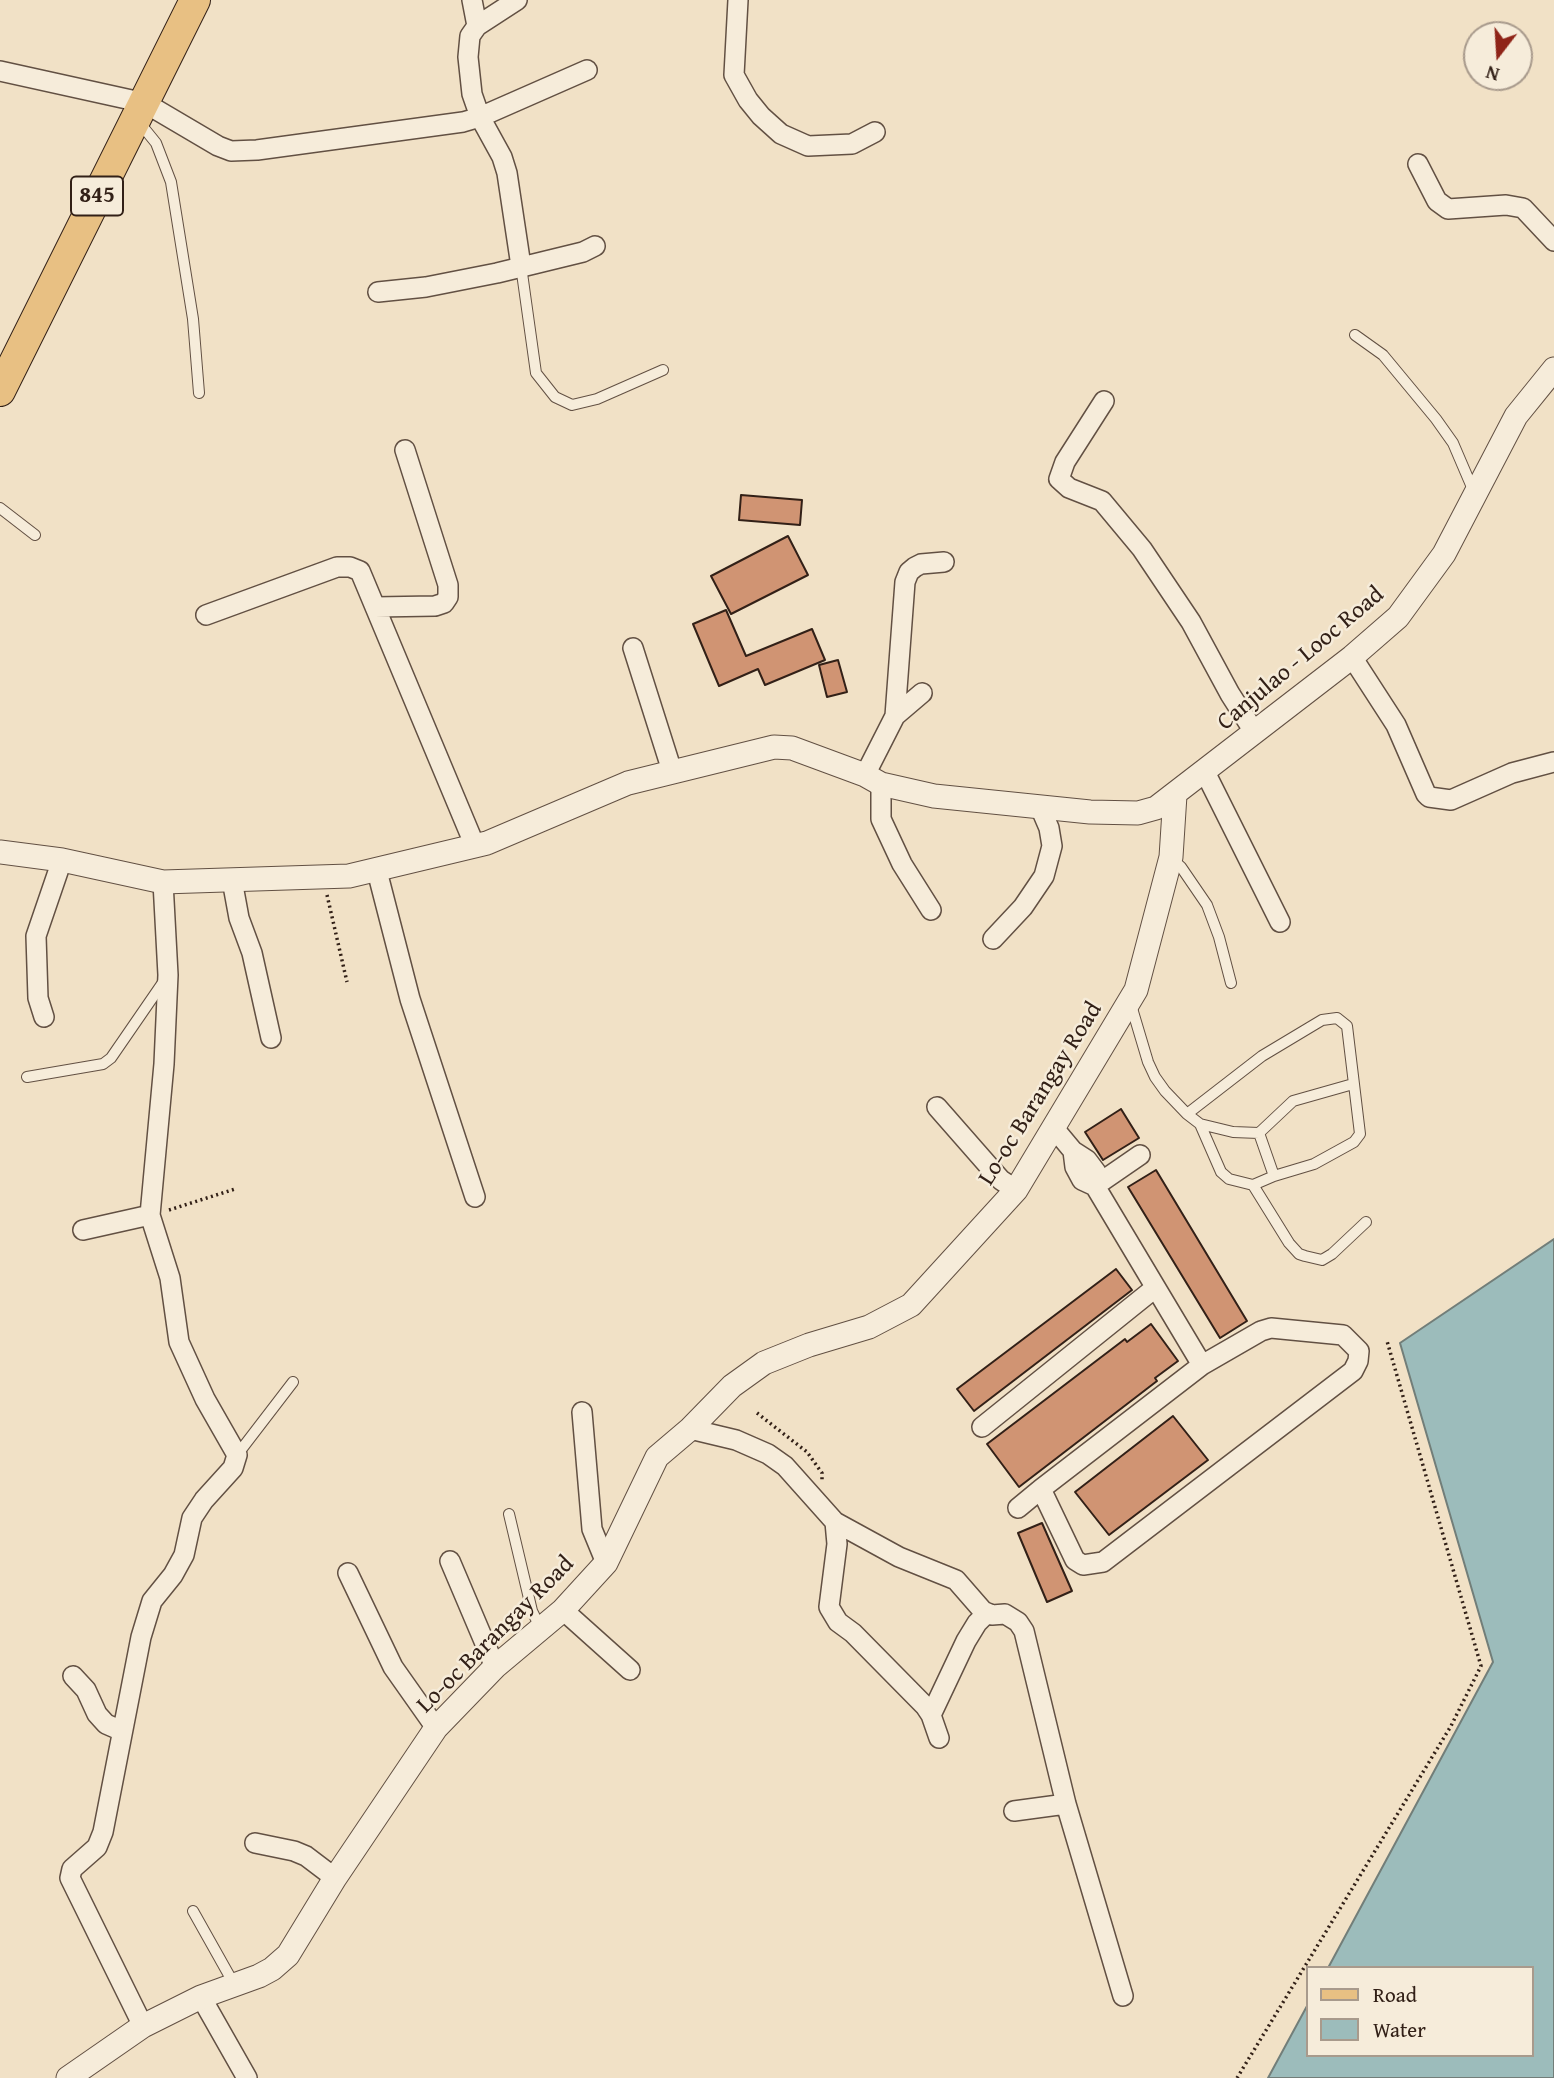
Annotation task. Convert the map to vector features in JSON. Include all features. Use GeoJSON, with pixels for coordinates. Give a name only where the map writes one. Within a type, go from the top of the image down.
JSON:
{"type":"FeatureCollection","features":[{"type":"Feature","properties":{"kind":"main road","name":"845"},"geometry":{"type":"LineString","coordinates":[[0,391],[12,355],[141,111],[195,0]]}},
{"type":"Feature","properties":{"kind":"street"},"geometry":{"type":"LineString","coordinates":[[472,0],[477,26]]}},
{"type":"Feature","properties":{"kind":"street"},"geometry":{"type":"LineString","coordinates":[[517,0],[477,26],[470,36],[468,57],[472,94],[480,117],[508,173],[521,266]]}},
{"type":"Feature","properties":{"kind":"street"},"geometry":{"type":"LineString","coordinates":[[738,0],[734,75],[761,116],[781,134],[808,146],[852,144],[875,132]]}},
{"type":"Feature","properties":{"kind":"street"},"geometry":{"type":"LineString","coordinates":[[0,71],[141,111],[231,150],[257,150],[463,122],[587,70]]}},
{"type":"Feature","properties":{"kind":"street"},"geometry":{"type":"LineString","coordinates":[[1418,164],[1437,201],[1448,209],[1506,205],[1523,208],[1554,241]]}},
{"type":"Feature","properties":{"kind":"street"},"geometry":{"type":"LineString","coordinates":[[378,292],[426,287],[497,273],[583,252],[595,246]]}},
{"type":"Feature","properties":{"kind":"street","name":"Canjulao - Looc Road"},"geometry":{"type":"LineString","coordinates":[[0,852],[62,860],[163,882],[349,876],[487,844],[628,783],[775,747],[792,748],[873,780],[934,796],[1090,812],[1138,813],[1156,808],[1352,657],[1398,617],[1444,554],[1516,416],[1554,369]]}},
{"type":"Feature","properties":{"kind":"street"},"geometry":{"type":"LineString","coordinates":[[1104,401],[1065,463],[1059,479],[1069,488],[1102,500],[1142,549],[1191,622],[1230,694],[1255,733]]}},
{"type":"Feature","properties":{"kind":"street"},"geometry":{"type":"LineString","coordinates":[[375,607],[435,606],[444,603],[449,597],[405,450]]}},
{"type":"Feature","properties":{"kind":"street"},"geometry":{"type":"LineString","coordinates":[[931,910],[902,864],[881,819],[873,780],[895,716],[905,582],[909,572],[915,567],[944,562]]}},
{"type":"Feature","properties":{"kind":"street"},"geometry":{"type":"LineString","coordinates":[[206,615],[337,567],[360,571],[475,846]]}},
{"type":"Feature","properties":{"kind":"street"},"geometry":{"type":"LineString","coordinates":[[633,648],[672,771]]}},
{"type":"Feature","properties":{"kind":"street"},"geometry":{"type":"LineString","coordinates":[[1352,657],[1396,725],[1429,797],[1451,800],[1512,773],[1554,762]]}},
{"type":"Feature","properties":{"kind":"street"},"geometry":{"type":"LineString","coordinates":[[895,716],[922,693]]}},
{"type":"Feature","properties":{"kind":"street"},"geometry":{"type":"LineString","coordinates":[[1205,772],[1280,922]]}},
{"type":"Feature","properties":{"kind":"street","name":"Lo-oc Barangay Road"},"geometry":{"type":"LineString","coordinates":[[68,2078],[143,2026],[201,1997],[272,1969],[288,1955],[335,1878],[436,1728],[495,1667],[563,1610],[606,1563],[657,1457],[690,1429],[732,1386],[764,1363],[809,1345],[869,1327],[911,1305],[1016,1191],[1136,990],[1171,857],[1175,795]]}},
{"type":"Feature","properties":{"kind":"street"},"geometry":{"type":"LineString","coordinates":[[993,939],[1023,907],[1044,876],[1052,846],[1049,828],[1040,807]]}},
{"type":"Feature","properties":{"kind":"street"},"geometry":{"type":"LineString","coordinates":[[44,1017],[38,998],[36,936],[62,860]]}},
{"type":"Feature","properties":{"kind":"street"},"geometry":{"type":"LineString","coordinates":[[377,871],[410,999],[475,1198]]}},
{"type":"Feature","properties":{"kind":"street"},"geometry":{"type":"LineString","coordinates":[[232,880],[239,918],[252,953],[271,1038]]}},
{"type":"Feature","properties":{"kind":"street"},"geometry":{"type":"LineString","coordinates":[[143,2026],[70,1878],[72,1869],[97,1847],[103,1832],[143,1629],[152,1601],[173,1576],[184,1555],[192,1518],[204,1500],[233,1468],[237,1455],[205,1399],[179,1342],[170,1278],[150,1215],[164,1065],[168,975],[163,882]]}},
{"type":"Feature","properties":{"kind":"street"},"geometry":{"type":"LineString","coordinates":[[937,1107],[1001,1180],[1016,1191]]}},
{"type":"Feature","properties":{"kind":"street"},"geometry":{"type":"LineString","coordinates":[[1053,1127],[1073,1151],[1075,1167],[1082,1181],[1095,1186],[1202,1365]]}},
{"type":"Feature","properties":{"kind":"street"},"geometry":{"type":"LineString","coordinates":[[1095,1186],[1140,1155]]}},
{"type":"Feature","properties":{"kind":"street"},"geometry":{"type":"LineString","coordinates":[[83,1230],[150,1215]]}},
{"type":"Feature","properties":{"kind":"street"},"geometry":{"type":"LineString","coordinates":[[982,1427],[1156,1287]]}},
{"type":"Feature","properties":{"kind":"street"},"geometry":{"type":"LineString","coordinates":[[1018,1507],[1041,1489],[1202,1365],[1261,1331],[1271,1328],[1343,1335],[1359,1351],[1353,1371],[1103,1562],[1083,1565],[1075,1560],[1041,1489]]}},
{"type":"Feature","properties":{"kind":"street"},"geometry":{"type":"LineString","coordinates":[[582,1412],[592,1529],[606,1563]]}},
{"type":"Feature","properties":{"kind":"street"},"geometry":{"type":"LineString","coordinates":[[690,1429],[736,1440],[768,1454],[785,1466],[835,1521],[899,1557],[956,1580],[983,1611],[1005,1615],[1018,1622],[1024,1632],[1066,1804],[1123,1996]]}},
{"type":"Feature","properties":{"kind":"street"},"geometry":{"type":"LineString","coordinates":[[835,1521],[837,1544],[829,1607],[838,1622],[852,1633],[931,1715],[939,1738]]}},
{"type":"Feature","properties":{"kind":"street"},"geometry":{"type":"LineString","coordinates":[[450,1561],[495,1667]]}},
{"type":"Feature","properties":{"kind":"street"},"geometry":{"type":"LineString","coordinates":[[348,1573],[393,1667],[436,1728]]}},
{"type":"Feature","properties":{"kind":"street"},"geometry":{"type":"LineString","coordinates":[[563,1610],[630,1670]]}},
{"type":"Feature","properties":{"kind":"street"},"geometry":{"type":"LineString","coordinates":[[931,1715],[966,1641],[987,1613]]}},
{"type":"Feature","properties":{"kind":"street"},"geometry":{"type":"LineString","coordinates":[[73,1676],[86,1690],[97,1714],[106,1724],[122,1731]]}},
{"type":"Feature","properties":{"kind":"street"},"geometry":{"type":"LineString","coordinates":[[1014,1811],[1066,1804]]}},
{"type":"Feature","properties":{"kind":"street"},"geometry":{"type":"LineString","coordinates":[[255,1843],[306,1856],[335,1878]]}},
{"type":"Feature","properties":{"kind":"street"},"geometry":{"type":"LineString","coordinates":[[201,1997],[247,2078]]}},
{"type":"Feature","properties":{"kind":"lane"},"geometry":{"type":"LineString","coordinates":[[141,111],[171,182],[193,319],[199,393]]}},
{"type":"Feature","properties":{"kind":"lane"},"geometry":{"type":"LineString","coordinates":[[521,266],[536,373],[555,397],[572,405],[597,399],[663,370]]}},
{"type":"Feature","properties":{"kind":"lane"},"geometry":{"type":"LineString","coordinates":[[1355,335],[1383,355],[1436,419],[1453,443],[1474,492]]}},
{"type":"Feature","properties":{"kind":"lane"},"geometry":{"type":"LineString","coordinates":[[0,508],[36,535]]}},
{"type":"Feature","properties":{"kind":"lane"},"geometry":{"type":"LineString","coordinates":[[1171,857],[1207,905],[1231,983]]}},
{"type":"Feature","properties":{"kind":"lane"},"geometry":{"type":"LineString","coordinates":[[27,1077],[103,1064],[111,1058],[168,975]]}},
{"type":"Feature","properties":{"kind":"lane"},"geometry":{"type":"LineString","coordinates":[[1130,1002],[1155,1077],[1187,1114],[1200,1124],[1233,1132],[1259,1133],[1293,1101],[1353,1084]]}},
{"type":"Feature","properties":{"kind":"lane"},"geometry":{"type":"LineString","coordinates":[[1187,1114],[1262,1056],[1322,1020],[1337,1018],[1347,1026],[1360,1120],[1360,1134],[1354,1142],[1314,1164],[1253,1185],[1229,1179],[1221,1172],[1200,1124]]}},
{"type":"Feature","properties":{"kind":"lane"},"geometry":{"type":"LineString","coordinates":[[1259,1133],[1274,1176]]}},
{"type":"Feature","properties":{"kind":"lane"},"geometry":{"type":"LineString","coordinates":[[1253,1185],[1289,1243],[1299,1254],[1322,1259],[1332,1254],[1366,1222]]}},
{"type":"Feature","properties":{"kind":"lane"},"geometry":{"type":"LineString","coordinates":[[237,1455],[293,1382]]}},
{"type":"Feature","properties":{"kind":"lane"},"geometry":{"type":"LineString","coordinates":[[509,1514],[532,1611],[540,1628]]}},
{"type":"Feature","properties":{"kind":"lane"},"geometry":{"type":"LineString","coordinates":[[193,1911],[234,1984]]}},
{"type":"Feature","properties":{"kind":"path"},"geometry":{"type":"LineString","coordinates":[[323,877],[347,982]]}},
{"type":"Feature","properties":{"kind":"path"},"geometry":{"type":"LineString","coordinates":[[150,1215],[235,1189]]}},
{"type":"Feature","properties":{"kind":"path"},"geometry":{"type":"LineString","coordinates":[[1237,2078],[1451,1726],[1481,1665],[1387,1341]]}},
{"type":"Feature","properties":{"kind":"water"},"geometry":{"type":"Polygon","coordinates":[[[1554,1239],[1554,2078],[1268,2078],[1306,2008],[1306,2057],[1533,2057],[1533,1966],[1329,1966],[1493,1662],[1400,1343],[1554,1239]]]}},
{"type":"Feature","properties":{"kind":"building"},"geometry":{"type":"Polygon","coordinates":[[[741,495],[802,500],[800,525],[739,520],[741,495]]]}},
{"type":"Feature","properties":{"kind":"building"},"geometry":{"type":"Polygon","coordinates":[[[788,536],[808,575],[731,614],[711,576],[788,536]]]}},
{"type":"Feature","properties":{"kind":"building"},"geometry":{"type":"Polygon","coordinates":[[[726,610],[746,656],[812,629],[825,660],[765,685],[758,669],[719,686],[693,624],[726,610]]]}},
{"type":"Feature","properties":{"kind":"building"},"geometry":{"type":"Polygon","coordinates":[[[838,660],[847,692],[827,697],[819,665],[838,660]]]}},
{"type":"Feature","properties":{"kind":"building"},"geometry":{"type":"Polygon","coordinates":[[[1121,1109],[1139,1138],[1103,1160],[1085,1132],[1121,1109]]]}},
{"type":"Feature","properties":{"kind":"building"},"geometry":{"type":"Polygon","coordinates":[[[1156,1170],[1247,1321],[1220,1338],[1128,1187],[1156,1170]]]}},
{"type":"Feature","properties":{"kind":"building"},"geometry":{"type":"Polygon","coordinates":[[[1116,1269],[1132,1290],[974,1411],[957,1389],[1116,1269]]]}},
{"type":"Feature","properties":{"kind":"building"},"geometry":{"type":"Polygon","coordinates":[[[1151,1324],[1178,1361],[1155,1378],[1157,1381],[1019,1487],[987,1444],[1125,1339],[1127,1342],[1151,1324]]]}},
{"type":"Feature","properties":{"kind":"building"},"geometry":{"type":"Polygon","coordinates":[[[1173,1416],[1208,1460],[1109,1535],[1075,1492],[1173,1416]]]}},
{"type":"Feature","properties":{"kind":"building"},"geometry":{"type":"Polygon","coordinates":[[[1042,1523],[1072,1591],[1047,1602],[1018,1533],[1042,1523]]]}}]}
